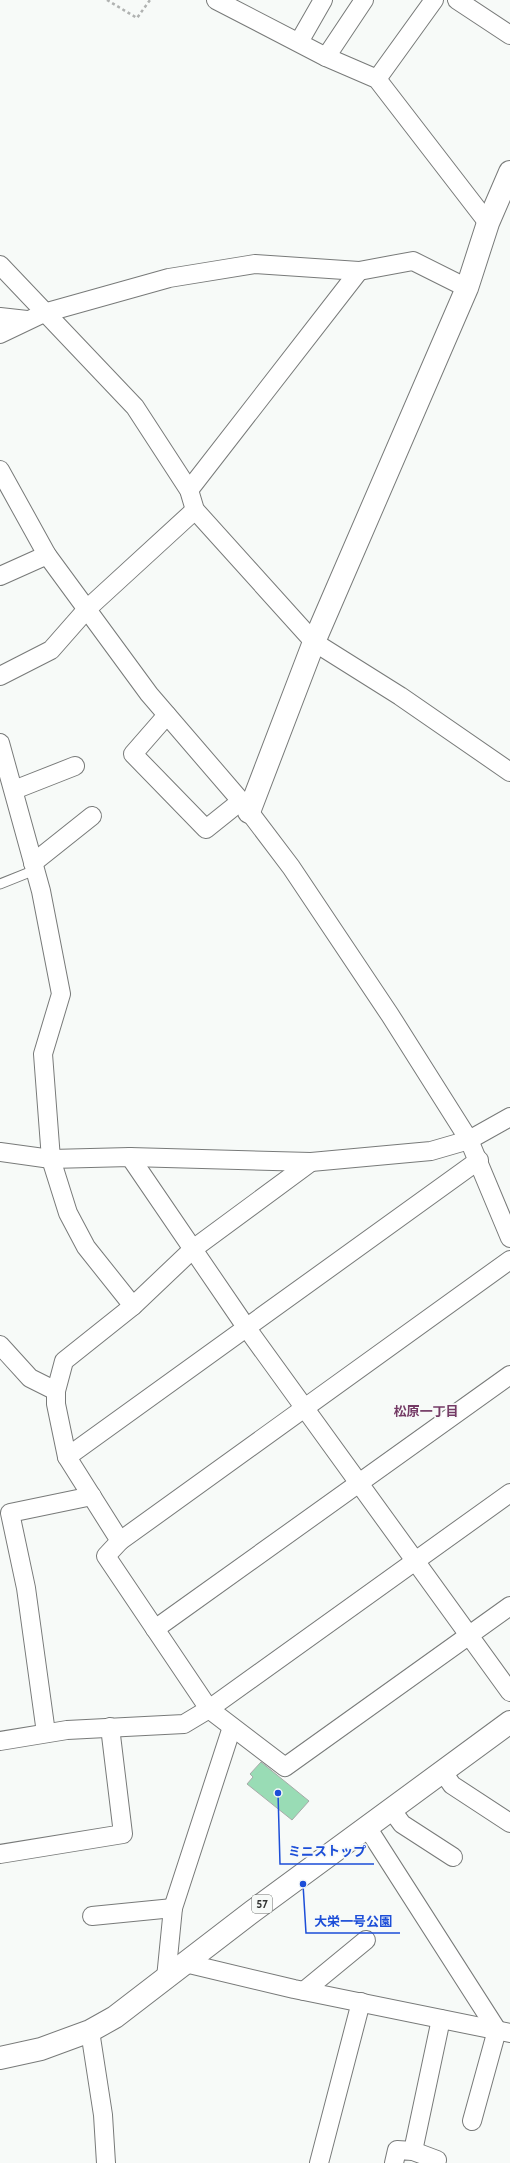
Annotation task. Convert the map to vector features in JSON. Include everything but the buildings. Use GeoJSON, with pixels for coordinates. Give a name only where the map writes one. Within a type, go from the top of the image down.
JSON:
{"type":"FeatureCollection","features":[{"type":"Feature","properties":{"kind":"street"},"geometry":{"type":"LineString","coordinates":[[216,0],[326,56],[377,79],[488,223]]}},
{"type":"Feature","properties":{"kind":"street"},"geometry":{"type":"LineString","coordinates":[[299,42],[323,0]]}},
{"type":"Feature","properties":{"kind":"street"},"geometry":{"type":"LineString","coordinates":[[326,56],[364,0]]}},
{"type":"Feature","properties":{"kind":"street"},"geometry":{"type":"LineString","coordinates":[[377,79],[434,0]]}},
{"type":"Feature","properties":{"kind":"street"},"geometry":{"type":"LineString","coordinates":[[457,0],[510,35]]}},
{"type":"Feature","properties":{"kind":"street"},"geometry":{"type":"LineString","coordinates":[[167,715],[133,754],[206,829],[245,807],[314,642],[467,288],[488,223],[503,202],[510,172]]}},
{"type":"Feature","properties":{"kind":"street"},"geometry":{"type":"LineString","coordinates":[[0,334],[44,313],[169,278],[255,264],[359,271],[413,261],[467,288]]}},
{"type":"Feature","properties":{"kind":"street"},"geometry":{"type":"LineString","coordinates":[[0,266],[135,407],[189,490],[196,510],[314,642],[400,696],[510,772]]}},
{"type":"Feature","properties":{"kind":"street"},"geometry":{"type":"LineString","coordinates":[[189,490],[359,271]]}},
{"type":"Feature","properties":{"kind":"street"},"geometry":{"type":"LineString","coordinates":[[0,317],[27,320]]}},
{"type":"Feature","properties":{"kind":"street"},"geometry":{"type":"LineString","coordinates":[[0,470],[47,555],[149,694],[245,807],[295,873],[390,1015],[469,1140],[479,1160],[510,1238]]}},
{"type":"Feature","properties":{"kind":"street"},"geometry":{"type":"LineString","coordinates":[[0,676],[51,650],[87,609],[196,510]]}},
{"type":"Feature","properties":{"kind":"street"},"geometry":{"type":"LineString","coordinates":[[0,576],[47,555]]}},
{"type":"Feature","properties":{"kind":"street"},"geometry":{"type":"LineString","coordinates":[[0,743],[34,866],[61,994],[43,1054],[51,1159],[68,1213],[86,1247],[132,1306]]}},
{"type":"Feature","properties":{"kind":"street"},"geometry":{"type":"LineString","coordinates":[[14,790],[74,766]]}},
{"type":"Feature","properties":{"kind":"street"},"geometry":{"type":"LineString","coordinates":[[34,866],[92,816]]}},
{"type":"Feature","properties":{"kind":"street"},"geometry":{"type":"LineString","coordinates":[[0,1152],[51,1159],[130,1158],[311,1162],[431,1151],[469,1140],[510,1117]]}},
{"type":"Feature","properties":{"kind":"street"},"geometry":{"type":"LineString","coordinates":[[130,1158],[246,1327],[510,1692]]}},
{"type":"Feature","properties":{"kind":"street"},"geometry":{"type":"LineString","coordinates":[[67,1457],[479,1160]]}},
{"type":"Feature","properties":{"kind":"street"},"geometry":{"type":"LineString","coordinates":[[120,1541],[67,1457],[56,1404],[56,1391],[64,1361],[132,1306],[193,1249],[311,1162]]}},
{"type":"Feature","properties":{"kind":"street"},"geometry":{"type":"LineString","coordinates":[[510,1260],[120,1541],[106,1556],[209,1709],[285,1766],[510,1606]]}},
{"type":"Feature","properties":{"kind":"street"},"geometry":{"type":"LineString","coordinates":[[0,1345],[30,1378],[56,1391]]}},
{"type":"Feature","properties":{"kind":"street"},"geometry":{"type":"LineString","coordinates":[[155,1629],[510,1375]]}},
{"type":"Feature","properties":{"kind":"street"},"geometry":{"type":"LineString","coordinates":[[0,1741],[46,1733],[184,1724],[209,1709],[510,1493]]}},
{"type":"Feature","properties":{"kind":"street"},"geometry":{"type":"LineString","coordinates":[[46,1733],[26,1588],[6,1525],[10,1513],[92,1496]]}},
{"type":"Feature","properties":{"kind":"street","name":"57"},"geometry":{"type":"LineString","coordinates":[[0,2058],[41,2049],[90,2031],[115,2017],[391,1809],[510,1722]]}},
{"type":"Feature","properties":{"kind":"street"},"geometry":{"type":"LineString","coordinates":[[166,1978],[173,1908],[232,1727]]}},
{"type":"Feature","properties":{"kind":"street"},"geometry":{"type":"LineString","coordinates":[[0,1854],[123,1834],[110,1728]]}},
{"type":"Feature","properties":{"kind":"street"},"geometry":{"type":"LineString","coordinates":[[443,1772],[452,1785],[510,1823]]}},
{"type":"Feature","properties":{"kind":"street"},"geometry":{"type":"LineString","coordinates":[[391,1809],[402,1824],[453,1858]]}},
{"type":"Feature","properties":{"kind":"street"},"geometry":{"type":"LineString","coordinates":[[367,1827],[504,2032]]}},
{"type":"Feature","properties":{"kind":"street"},"geometry":{"type":"LineString","coordinates":[[92,1916],[173,1908]]}},
{"type":"Feature","properties":{"kind":"street"},"geometry":{"type":"LineString","coordinates":[[304,1991],[366,1940]]}},
{"type":"Feature","properties":{"kind":"street"},"geometry":{"type":"LineString","coordinates":[[185,1963],[304,1991],[504,2032]]}},
{"type":"Feature","properties":{"kind":"street"},"geometry":{"type":"LineString","coordinates":[[319,2163],[361,2002]]}},
{"type":"Feature","properties":{"kind":"street"},"geometry":{"type":"LineString","coordinates":[[413,2151],[441,2019]]}},
{"type":"Feature","properties":{"kind":"street"},"geometry":{"type":"LineString","coordinates":[[90,2031],[103,2115],[106,2163]]}},
{"type":"Feature","properties":{"kind":"street"},"geometry":{"type":"LineString","coordinates":[[472,2121],[504,2032]]}},
{"type":"Feature","properties":{"kind":"street"},"geometry":{"type":"LineString","coordinates":[[394,2163],[397,2150],[413,2151],[437,2160]]}},
{"type":"Feature","properties":{"kind":"lane"},"geometry":{"type":"LineString","coordinates":[[0,884],[34,866]]}},
{"type":"Feature","properties":{"kind":"path"},"geometry":{"type":"LineString","coordinates":[[106,0],[137,18],[150,0]]}},
{"type":"Feature","properties":{"kind":"place","name":"ミニストップ"},"geometry":{"type":"Point","coordinates":[278,1793]}},
{"type":"Feature","properties":{"kind":"place","name":"大栄一号公園"},"geometry":{"type":"Point","coordinates":[303,1884]}},
{"type":"Feature","properties":{"kind":"district","name":"松原一丁目"},"geometry":{"type":"Point","coordinates":[426,1411]}}]}
